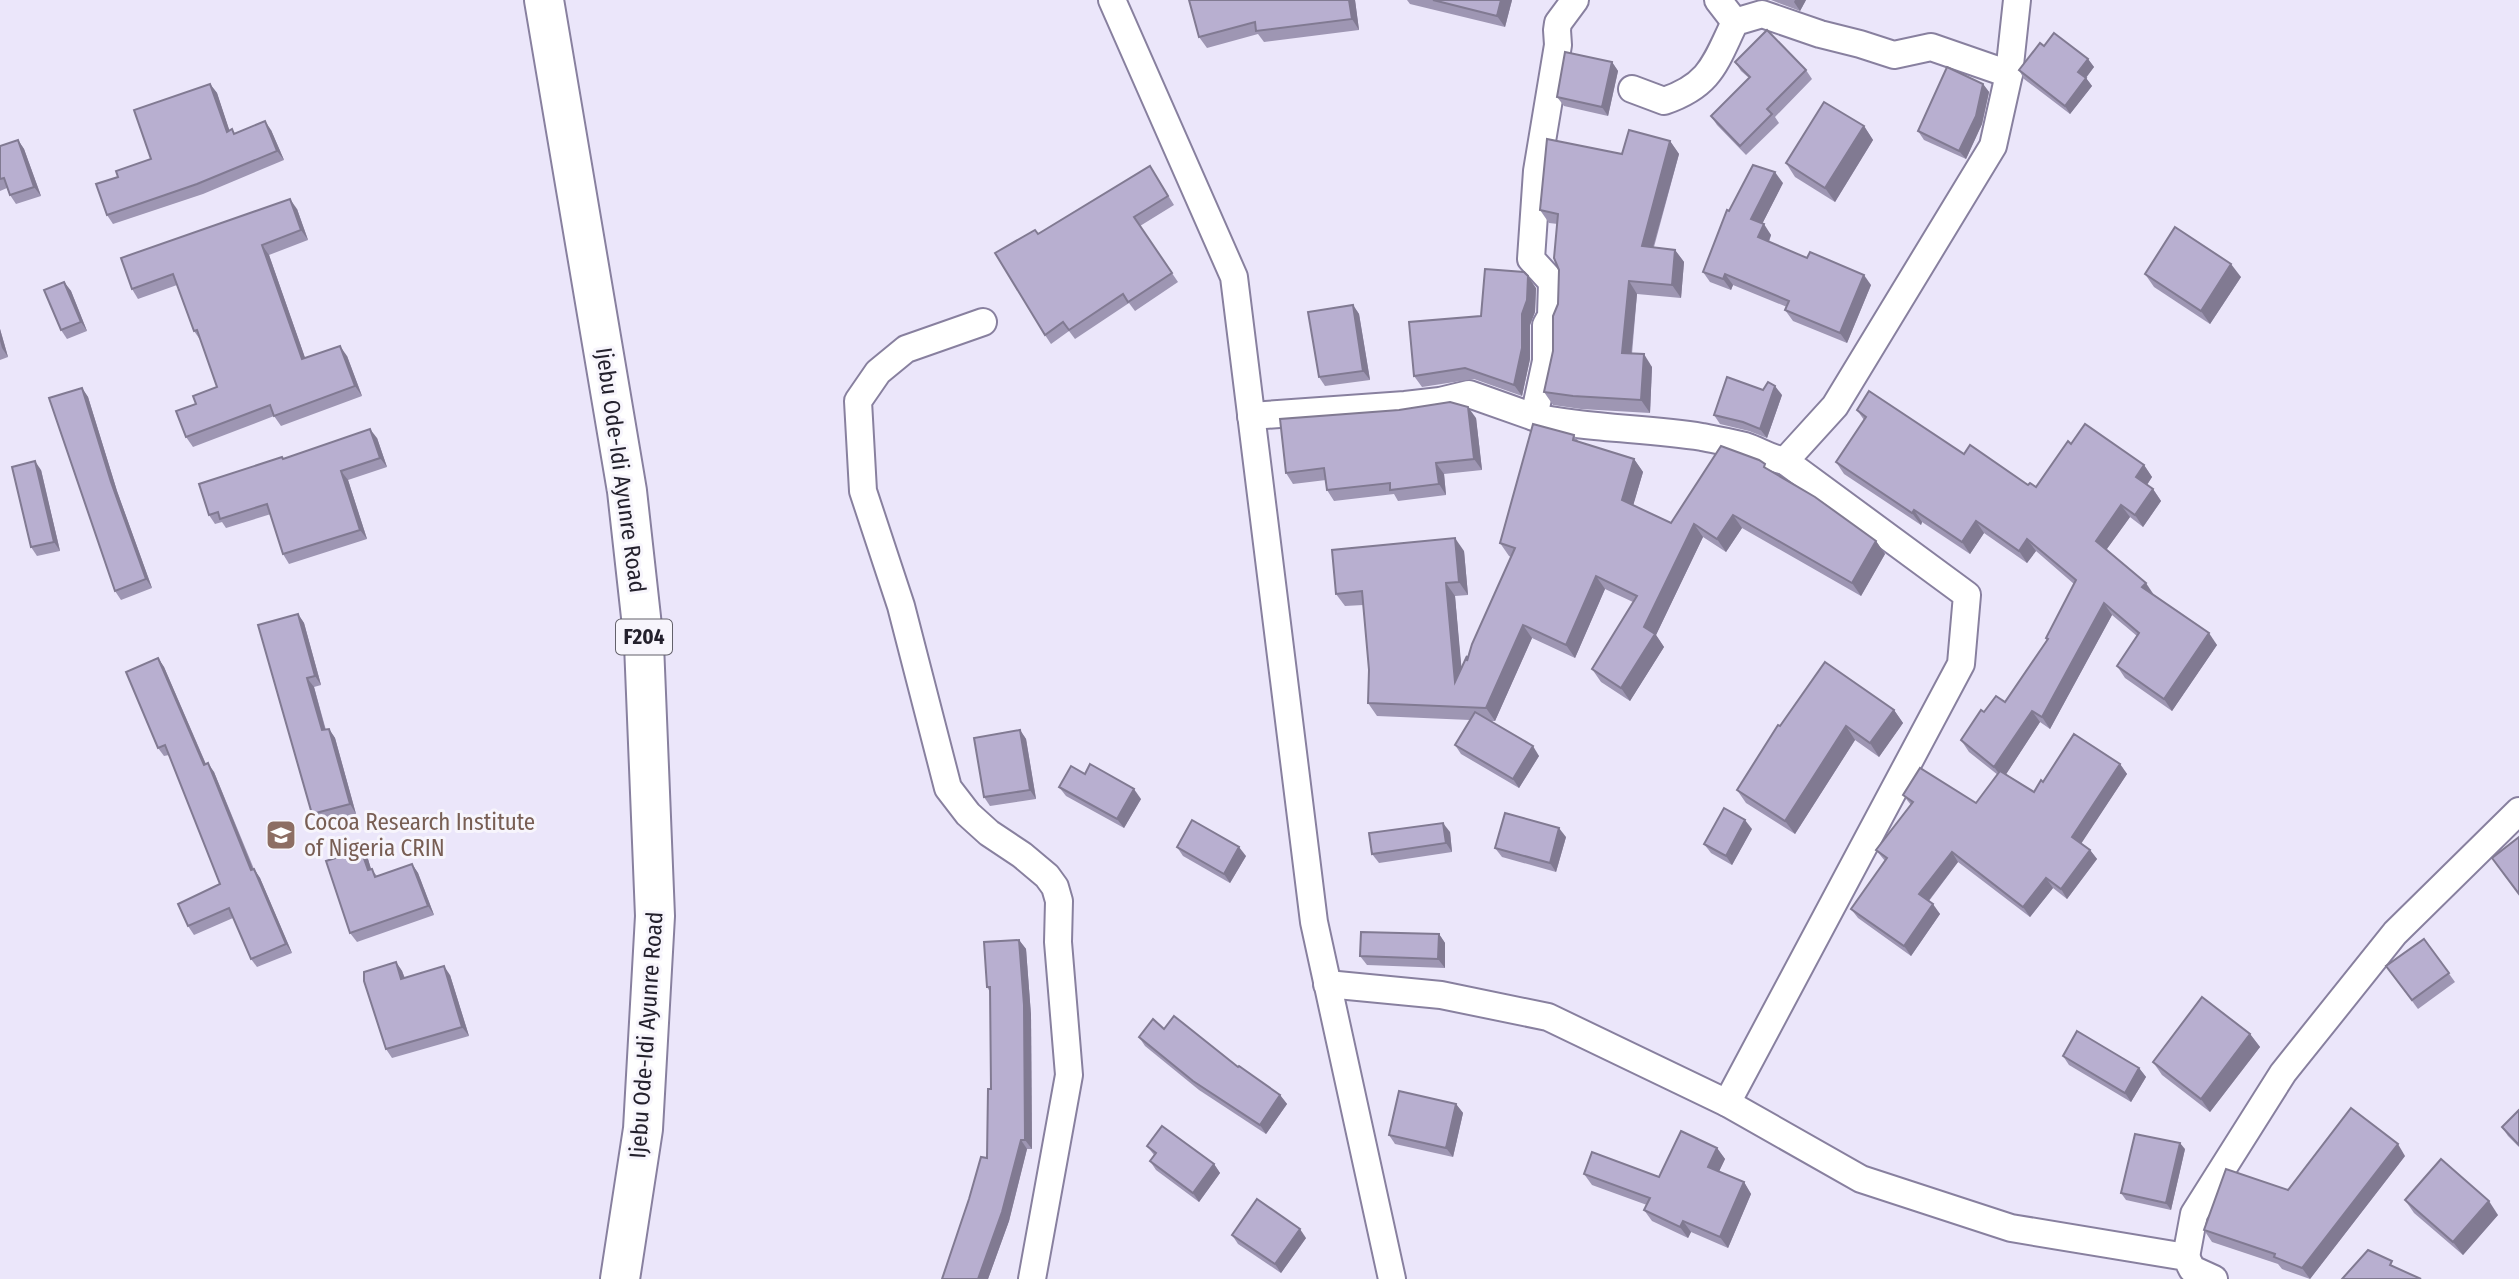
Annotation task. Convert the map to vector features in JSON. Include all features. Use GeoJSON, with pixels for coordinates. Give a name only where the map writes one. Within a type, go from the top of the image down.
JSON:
{"type":"FeatureCollection","features":[{"type":"Feature","properties":{"kind":"main road","name":"Ijebu Ode-Idi Ayunre Road"},"geometry":{"type":"LineString","coordinates":[[544,0],[628,491],[644,644],[655,916],[643,1129],[620,1279]]}},
{"type":"Feature","properties":{"kind":"street"},"geometry":{"type":"LineString","coordinates":[[1112,0],[1234,277],[1314,922],[1392,1279]]}},
{"type":"Feature","properties":{"kind":"street"},"geometry":{"type":"LineString","coordinates":[[1534,417],[1546,361],[1546,325],[1551,316],[1552,282],[1531,259],[1537,171],[1558,45],[1558,23],[1576,0]]}},
{"type":"Feature","properties":{"kind":"street"},"geometry":{"type":"LineString","coordinates":[[1718,0],[1735,22]]}},
{"type":"Feature","properties":{"kind":"street"},"geometry":{"type":"LineString","coordinates":[[1785,461],[1835,406],[1993,146],[2009,74],[2017,0]]}},
{"type":"Feature","properties":{"kind":"street"},"geometry":{"type":"LineString","coordinates":[[1632,89],[1664,101],[1685,94],[1709,74],[1735,22],[1762,13],[1821,34],[1894,55],[1931,47],[2009,74]]}},
{"type":"Feature","properties":{"kind":"street"},"geometry":{"type":"LineString","coordinates":[[983,322],[906,349],[878,372],[858,401],[863,491],[901,606],[948,788],[968,814],[989,833],[1048,876],[1059,901],[1058,942],[1069,1076],[1032,1279]]}},
{"type":"Feature","properties":{"kind":"street"},"geometry":{"type":"LineString","coordinates":[[1251,416],[1405,405],[1469,394],[1534,417],[1603,428],[1658,431],[1745,446],[1767,457],[1785,461],[1967,595],[1961,664],[1727,1103]]}},
{"type":"Feature","properties":{"kind":"street"},"geometry":{"type":"LineString","coordinates":[[1327,984],[1441,995],[1548,1017],[1727,1103],[1861,1179],[2011,1228],[2195,1271],[2194,1214],[2283,1073],[2395,933],[2519,811]]}},
{"type":"Feature","properties":{"kind":"building"},"geometry":{"type":"Polygon","coordinates":[[[1189,0],[1349,0],[1352,19],[1256,31],[1255,22],[1199,37],[1189,0]]]}},
{"type":"Feature","properties":{"kind":"building"},"geometry":{"type":"Polygon","coordinates":[[[1433,0],[1501,0],[1497,16],[1433,0]]]}},
{"type":"Feature","properties":{"kind":"building"},"geometry":{"type":"Polygon","coordinates":[[[1767,30],[1806,70],[1767,109],[1772,114],[1740,146],[1711,116],[1750,77],[1735,62],[1767,30]]]}},
{"type":"Feature","properties":{"kind":"building"},"geometry":{"type":"Polygon","coordinates":[[[2054,33],[2088,59],[2078,72],[2086,78],[2065,106],[2019,70],[2040,43],[2044,46],[2054,33]]]}},
{"type":"Feature","properties":{"kind":"building"},"geometry":{"type":"Polygon","coordinates":[[[1565,52],[1612,62],[1602,107],[1557,97],[1565,52]]]}},
{"type":"Feature","properties":{"kind":"building"},"geometry":{"type":"Polygon","coordinates":[[[1947,67],[1983,84],[1976,116],[1959,151],[1918,131],[1947,67]]]}},
{"type":"Feature","properties":{"kind":"building"},"geometry":{"type":"Polygon","coordinates":[[[210,84],[227,132],[232,129],[234,134],[265,121],[277,151],[197,184],[107,215],[96,184],[118,177],[116,171],[151,159],[134,110],[210,84]]]}},
{"type":"Feature","properties":{"kind":"building"},"geometry":{"type":"Polygon","coordinates":[[[1824,102],[1864,126],[1825,188],[1786,163],[1824,102]]]}},
{"type":"Feature","properties":{"kind":"building"},"geometry":{"type":"Polygon","coordinates":[[[1629,130],[1670,141],[1642,246],[1675,250],[1672,285],[1629,281],[1622,353],[1644,354],[1641,400],[1544,392],[1553,351],[1553,316],[1558,304],[1559,270],[1554,258],[1558,214],[1540,210],[1547,139],[1622,154],[1629,130]]]}},
{"type":"Feature","properties":{"kind":"building"},"geometry":{"type":"Polygon","coordinates":[[[18,140],[34,187],[10,195],[4,178],[0,179],[0,146],[18,140]]]}},
{"type":"Feature","properties":{"kind":"building"},"geometry":{"type":"Polygon","coordinates":[[[1753,165],[1775,172],[1751,219],[1764,224],[1758,237],[1807,258],[1810,252],[1864,275],[1840,333],[1785,310],[1789,301],[1725,274],[1723,279],[1703,272],[1727,210],[1729,211],[1753,165]]]}},
{"type":"Feature","properties":{"kind":"building"},"geometry":{"type":"Polygon","coordinates":[[[1150,166],[1168,196],[1134,217],[1172,273],[1128,302],[1123,294],[1069,330],[1063,322],[1045,335],[995,253],[1035,230],[1038,234],[1150,166]]]}},
{"type":"Feature","properties":{"kind":"building"},"geometry":{"type":"Polygon","coordinates":[[[290,199],[301,230],[262,245],[302,359],[340,346],[355,386],[274,416],[270,405],[186,437],[176,411],[196,404],[193,396],[217,387],[197,330],[194,331],[173,274],[132,289],[121,258],[290,199]]]}},
{"type":"Feature","properties":{"kind":"building"},"geometry":{"type":"Polygon","coordinates":[[[2175,227],[2231,264],[2201,311],[2145,274],[2175,227]]]}},
{"type":"Feature","properties":{"kind":"building"},"geometry":{"type":"Polygon","coordinates":[[[1485,269],[1524,272],[1528,276],[1527,300],[1522,314],[1522,348],[1514,385],[1465,368],[1414,376],[1409,322],[1481,316],[1485,269]]]}},
{"type":"Feature","properties":{"kind":"building"},"geometry":{"type":"Polygon","coordinates":[[[64,282],[81,322],[61,330],[44,290],[64,282]]]}},
{"type":"Feature","properties":{"kind":"building"},"geometry":{"type":"Polygon","coordinates":[[[1353,305],[1363,371],[1319,377],[1308,312],[1353,305]]]}},
{"type":"Feature","properties":{"kind":"building"},"geometry":{"type":"Polygon","coordinates":[[[1727,377],[1763,390],[1768,382],[1775,386],[1760,429],[1714,415],[1727,377]]]}},
{"type":"Feature","properties":{"kind":"building"},"geometry":{"type":"Polygon","coordinates":[[[82,388],[111,482],[146,579],[115,591],[49,398],[82,388]]]}},
{"type":"Feature","properties":{"kind":"building"},"geometry":{"type":"Polygon","coordinates":[[[1869,391],[1964,454],[1970,445],[2028,485],[2030,483],[2036,487],[2068,441],[2071,444],[2085,424],[2144,465],[2136,477],[2153,489],[2135,515],[2121,505],[2096,541],[2146,583],[2142,587],[2209,633],[2164,699],[2117,666],[2139,633],[2104,603],[2042,717],[2032,711],[1994,767],[1961,740],[1981,710],[1984,712],[1996,696],[2005,702],[2048,639],[2046,638],[2076,580],[2027,539],[2019,551],[1976,521],[1962,542],[1914,510],[1912,513],[1836,462],[1866,417],[1857,410],[1869,391]]]}},
{"type":"Feature","properties":{"kind":"building"},"geometry":{"type":"Polygon","coordinates":[[[1450,402],[1468,407],[1474,459],[1436,463],[1439,484],[1390,490],[1390,483],[1327,490],[1324,468],[1286,473],[1280,419],[1399,410],[1450,402]]]}},
{"type":"Feature","properties":{"kind":"building"},"geometry":{"type":"Polygon","coordinates":[[[1533,424],[1574,435],[1573,440],[1634,459],[1622,500],[1671,523],[1721,446],[1759,460],[1765,464],[1764,467],[1815,497],[1876,541],[1852,583],[1733,515],[1717,539],[1694,524],[1644,627],[1655,634],[1621,688],[1592,669],[1637,596],[1596,576],[1566,645],[1523,625],[1486,708],[1368,703],[1369,670],[1362,591],[1336,594],[1332,550],[1455,538],[1459,582],[1446,583],[1455,682],[1467,656],[1467,661],[1515,548],[1500,543],[1533,424]]]}},
{"type":"Feature","properties":{"kind":"building"},"geometry":{"type":"Polygon","coordinates":[[[370,429],[380,458],[341,471],[360,530],[283,554],[267,504],[220,519],[218,512],[209,515],[199,484],[370,429]]]}},
{"type":"Feature","properties":{"kind":"building"},"geometry":{"type":"Polygon","coordinates":[[[35,461],[54,542],[31,547],[12,467],[35,461]]]}},
{"type":"Feature","properties":{"kind":"building"},"geometry":{"type":"Polygon","coordinates":[[[298,614],[315,676],[307,678],[322,730],[329,729],[350,804],[312,814],[258,625],[298,614]]]}},
{"type":"Feature","properties":{"kind":"building"},"geometry":{"type":"Polygon","coordinates":[[[158,658],[204,765],[208,763],[251,870],[254,869],[286,944],[251,959],[229,908],[188,926],[178,904],[220,884],[165,745],[158,748],[126,672],[158,658]]]}},
{"type":"Feature","properties":{"kind":"building"},"geometry":{"type":"Polygon","coordinates":[[[1825,662],[1894,710],[1870,743],[1846,726],[1785,821],[1737,790],[1778,725],[1780,726],[1825,662]]]}},
{"type":"Feature","properties":{"kind":"building"},"geometry":{"type":"Polygon","coordinates":[[[1475,712],[1533,746],[1513,779],[1455,745],[1475,712]]]}},
{"type":"Feature","properties":{"kind":"building"},"geometry":{"type":"Polygon","coordinates":[[[1020,730],[1030,790],[984,797],[974,738],[1020,730]]]}},
{"type":"Feature","properties":{"kind":"building"},"geometry":{"type":"Polygon","coordinates":[[[2074,734],[2120,764],[2072,837],[2090,850],[2061,889],[2046,878],[2023,907],[1952,852],[1919,894],[1933,904],[1904,946],[1851,909],[1887,858],[1876,850],[1913,802],[1903,795],[1920,768],[1976,803],[2000,771],[2034,792],[2074,734]]]}},
{"type":"Feature","properties":{"kind":"building"},"geometry":{"type":"Polygon","coordinates":[[[1090,764],[1134,789],[1117,819],[1059,787],[1071,766],[1085,774],[1090,764]]]}},
{"type":"Feature","properties":{"kind":"building"},"geometry":{"type":"Polygon","coordinates":[[[1724,808],[1745,820],[1726,856],[1704,844],[1724,808]]]}},
{"type":"Feature","properties":{"kind":"building"},"geometry":{"type":"Polygon","coordinates":[[[1505,813],[1559,828],[1550,863],[1495,848],[1505,813]]]}},
{"type":"Feature","properties":{"kind":"building"},"geometry":{"type":"Polygon","coordinates":[[[1192,820],[1239,847],[1224,874],[1177,847],[1192,820]]]}},
{"type":"Feature","properties":{"kind":"building"},"geometry":{"type":"Polygon","coordinates":[[[1443,823],[1446,843],[1372,854],[1369,833],[1443,823]]]}},
{"type":"Feature","properties":{"kind":"building"},"geometry":{"type":"Polygon","coordinates":[[[2519,837],[2519,894],[2492,858],[2519,837]]]}},
{"type":"Feature","properties":{"kind":"building"},"geometry":{"type":"Polygon","coordinates":[[[361,850],[368,870],[372,869],[375,877],[412,864],[428,906],[350,933],[326,861],[361,850]]]}},
{"type":"Feature","properties":{"kind":"building"},"geometry":{"type":"Polygon","coordinates":[[[1361,932],[1439,934],[1438,959],[1360,956],[1361,932]]]}},
{"type":"Feature","properties":{"kind":"building"},"geometry":{"type":"Polygon","coordinates":[[[2424,939],[2449,973],[2412,1000],[2386,966],[2424,939]]]}},
{"type":"Feature","properties":{"kind":"building"},"geometry":{"type":"Polygon","coordinates":[[[1019,940],[1024,1005],[1025,1140],[1021,1140],[1002,1212],[978,1279],[942,1279],[981,1157],[987,1158],[988,1089],[991,1089],[990,987],[987,987],[984,942],[1019,940]]]}},
{"type":"Feature","properties":{"kind":"building"},"geometry":{"type":"Polygon","coordinates":[[[396,962],[401,979],[444,966],[462,1027],[386,1049],[364,981],[364,972],[396,962]]]}},
{"type":"Feature","properties":{"kind":"building"},"geometry":{"type":"Polygon","coordinates":[[[2202,997],[2250,1034],[2201,1099],[2153,1062],[2202,997]]]}},
{"type":"Feature","properties":{"kind":"building"},"geometry":{"type":"Polygon","coordinates":[[[1174,1016],[1238,1067],[1280,1095],[1260,1125],[1193,1081],[1139,1037],[1153,1019],[1164,1029],[1174,1016]]]}},
{"type":"Feature","properties":{"kind":"building"},"geometry":{"type":"Polygon","coordinates":[[[2077,1031],[2139,1068],[2125,1093],[2063,1056],[2077,1031]]]}},
{"type":"Feature","properties":{"kind":"building"},"geometry":{"type":"Polygon","coordinates":[[[1399,1091],[1456,1104],[1446,1148],[1389,1135],[1399,1091]]]}},
{"type":"Feature","properties":{"kind":"building"},"geometry":{"type":"Polygon","coordinates":[[[2351,1108],[2398,1144],[2302,1268],[2274,1257],[2275,1254],[2204,1230],[2226,1169],[2288,1190],[2351,1108]]]}},
{"type":"Feature","properties":{"kind":"building"},"geometry":{"type":"Polygon","coordinates":[[[2519,1110],[2519,1145],[2502,1127],[2519,1110]]]}},
{"type":"Feature","properties":{"kind":"building"},"geometry":{"type":"Polygon","coordinates":[[[1162,1126],[1214,1164],[1193,1193],[1150,1161],[1156,1153],[1147,1146],[1162,1126]]]}},
{"type":"Feature","properties":{"kind":"building"},"geometry":{"type":"Polygon","coordinates":[[[1681,1131],[1717,1148],[1708,1167],[1744,1182],[1720,1237],[1683,1221],[1680,1227],[1644,1210],[1650,1198],[1584,1174],[1592,1152],[1659,1177],[1681,1131]]]}},
{"type":"Feature","properties":{"kind":"building"},"geometry":{"type":"Polygon","coordinates":[[[2135,1134],[2180,1143],[2166,1203],[2121,1193],[2135,1134]]]}},
{"type":"Feature","properties":{"kind":"building"},"geometry":{"type":"Polygon","coordinates":[[[2441,1159],[2489,1201],[2453,1242],[2405,1200],[2441,1159]]]}},
{"type":"Feature","properties":{"kind":"building"},"geometry":{"type":"Polygon","coordinates":[[[1257,1199],[1300,1229],[1275,1264],[1232,1235],[1257,1199]]]}},
{"type":"Feature","properties":{"kind":"building"},"geometry":{"type":"Polygon","coordinates":[[[2368,1250],[2392,1261],[2390,1265],[2421,1279],[2342,1279],[2368,1250]]]}},
{"type":"Feature","properties":{"kind":"place","name":"Cocoa Research Institute of Nigeria CRIN"},"geometry":{"type":"Point","coordinates":[281,835]}}]}
